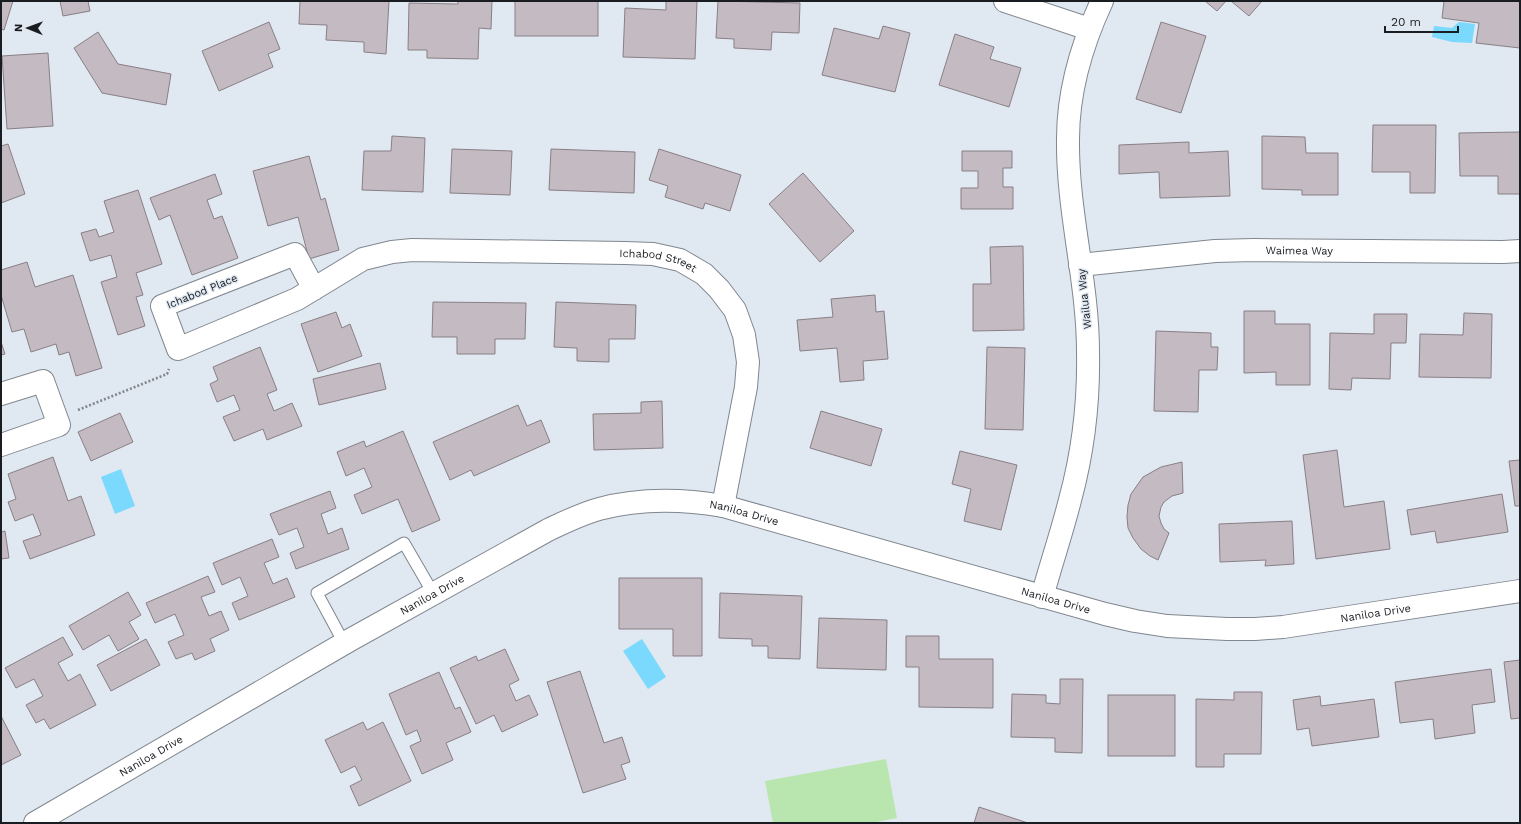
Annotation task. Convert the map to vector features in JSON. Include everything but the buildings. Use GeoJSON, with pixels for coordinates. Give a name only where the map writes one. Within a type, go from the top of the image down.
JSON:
{"type":"FeatureCollection","features":[{"type":"Feature","properties":{"kind":"street"},"geometry":{"type":"LineString","coordinates":[[1005,1],[1089,29]]}},
{"type":"Feature","properties":{"kind":"street","name":"Wailua Way"},"geometry":{"type":"LineString","coordinates":[[1042,597],[1070,501],[1079,461],[1085,420],[1088,351],[1086,313],[1070,181],[1068,138],[1072,92],[1089,29],[1102,1]]}},
{"type":"Feature","properties":{"kind":"street","name":"Ichabod Street"},"geometry":{"type":"LineString","coordinates":[[314,289],[363,259],[392,252],[412,250],[653,254],[680,260],[704,274],[719,289],[735,310],[744,335],[748,362],[746,387],[723,506]]}},
{"type":"Feature","properties":{"kind":"street","name":"Waimea Way"},"geometry":{"type":"LineString","coordinates":[[1080,265],[1214,251],[1520,251]]}},
{"type":"Feature","properties":{"kind":"street","name":"Ichabod Place"},"geometry":{"type":"LineString","coordinates":[[178,349],[162,306],[295,254],[314,289]]}},
{"type":"Feature","properties":{"kind":"street"},"geometry":{"type":"LineString","coordinates":[[178,349],[297,299],[314,289]]}},
{"type":"Feature","properties":{"kind":"street"},"geometry":{"type":"LineString","coordinates":[[1,394],[43,381],[59,425],[1,445]]}},
{"type":"Feature","properties":{"kind":"street","name":"Naniloa Drive"},"geometry":{"type":"LineString","coordinates":[[35,823],[344,643],[548,530],[573,518],[599,509],[628,503],[659,500],[690,501],[723,506],[1042,597],[1135,621],[1167,626],[1227,630],[1283,627],[1520,591]]}},
{"type":"Feature","properties":{"kind":"lane"},"geometry":{"type":"LineString","coordinates":[[344,643],[317,593],[404,543],[433,593]]}},
{"type":"Feature","properties":{"kind":"path"},"geometry":{"type":"LineString","coordinates":[[56,418],[167,374],[178,349]]}},
{"type":"Feature","properties":{"kind":"green space"},"geometry":{"type":"Polygon","coordinates":[[[886,759],[897,818],[871,823],[773,823],[765,781],[886,759]]]}},
{"type":"Feature","properties":{"kind":"water"},"geometry":{"type":"Polygon","coordinates":[[[1459,22],[1475,24],[1472,43],[1452,42],[1432,37],[1434,26],[1452,28],[1459,22]]]}},
{"type":"Feature","properties":{"kind":"water"},"geometry":{"type":"Polygon","coordinates":[[[121,469],[135,506],[115,514],[101,477],[121,469]]]}},
{"type":"Feature","properties":{"kind":"water"},"geometry":{"type":"Polygon","coordinates":[[[642,639],[666,677],[648,689],[623,651],[642,639]]]}}]}
